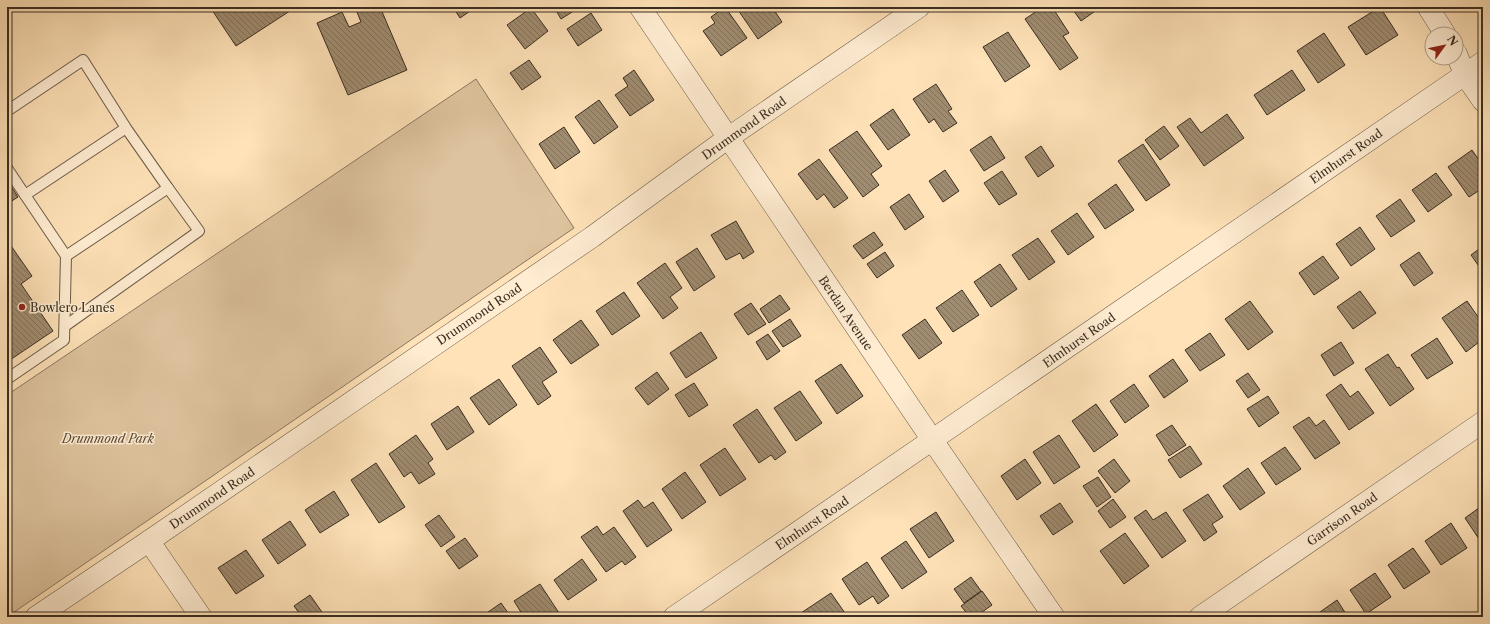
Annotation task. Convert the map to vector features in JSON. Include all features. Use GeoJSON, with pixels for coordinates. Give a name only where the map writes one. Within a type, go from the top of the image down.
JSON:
{"type":"FeatureCollection","features":[{"type":"Feature","properties":{"kind":"street","name":"Berdan Avenue"},"geometry":{"type":"LineString","coordinates":[[640,7],[933,441],[1054,617]]}},
{"type":"Feature","properties":{"kind":"street","name":"Drummond Road"},"geometry":{"type":"LineString","coordinates":[[36,617],[592,237],[728,138],[919,7]]}},
{"type":"Feature","properties":{"kind":"street"},"geometry":{"type":"LineString","coordinates":[[1428,7],[1440,26]]}},
{"type":"Feature","properties":{"kind":"street","name":"Elmhurst Road"},"geometry":{"type":"LineString","coordinates":[[674,617],[933,441],[1483,62]]}},
{"type":"Feature","properties":{"kind":"street"},"geometry":{"type":"LineString","coordinates":[[1462,66],[1465,74],[1483,101]]}},
{"type":"Feature","properties":{"kind":"street","name":"Garrison Road"},"geometry":{"type":"LineString","coordinates":[[1200,617],[1483,422]]}},
{"type":"Feature","properties":{"kind":"street"},"geometry":{"type":"LineString","coordinates":[[149,541],[201,617]]}},
{"type":"Feature","properties":{"kind":"lane"},"geometry":{"type":"LineString","coordinates":[[7,111],[83,60],[126,128],[198,230],[65,326]]}},
{"type":"Feature","properties":{"kind":"lane"},"geometry":{"type":"LineString","coordinates":[[25,195],[126,128]]}},
{"type":"Feature","properties":{"kind":"lane"},"geometry":{"type":"LineString","coordinates":[[7,168],[66,256],[64,340],[7,379]]}},
{"type":"Feature","properties":{"kind":"lane"},"geometry":{"type":"LineString","coordinates":[[66,256],[168,188]]}},
{"type":"Feature","properties":{"kind":"green space","name":"Drummond Park"},"geometry":{"type":"Polygon","coordinates":[[[476,79],[574,228],[7,617],[7,395],[476,79]]]}},
{"type":"Feature","properties":{"kind":"building"},"geometry":{"type":"Polygon","coordinates":[[[210,7],[296,7],[236,46],[210,7]]]}},
{"type":"Feature","properties":{"kind":"building"},"geometry":{"type":"Polygon","coordinates":[[[355,7],[380,7],[407,70],[348,95],[317,23],[342,12],[349,27],[361,22],[355,7]]]}},
{"type":"Feature","properties":{"kind":"building"},"geometry":{"type":"Polygon","coordinates":[[[453,7],[476,7],[460,18],[453,7]]]}},
{"type":"Feature","properties":{"kind":"building"},"geometry":{"type":"Polygon","coordinates":[[[554,7],[580,7],[561,19],[554,7]]]}},
{"type":"Feature","properties":{"kind":"building"},"geometry":{"type":"Polygon","coordinates":[[[725,7],[747,38],[721,56],[703,31],[715,23],[711,17],[725,7]]]}},
{"type":"Feature","properties":{"kind":"building"},"geometry":{"type":"Polygon","coordinates":[[[736,7],[772,7],[782,22],[758,39],[736,7]]]}},
{"type":"Feature","properties":{"kind":"building"},"geometry":{"type":"Polygon","coordinates":[[[1043,7],[1052,7],[1069,33],[1063,36],[1078,58],[1060,70],[1025,19],[1043,7]]]}},
{"type":"Feature","properties":{"kind":"building"},"geometry":{"type":"Polygon","coordinates":[[[1071,7],[1101,7],[1081,21],[1071,7]]]}},
{"type":"Feature","properties":{"kind":"building"},"geometry":{"type":"Polygon","coordinates":[[[1380,7],[1398,35],[1366,55],[1348,27],[1380,7]]]}},
{"type":"Feature","properties":{"kind":"building"},"geometry":{"type":"Polygon","coordinates":[[[531,8],[548,31],[525,49],[507,25],[531,8]]]}},
{"type":"Feature","properties":{"kind":"building"},"geometry":{"type":"Polygon","coordinates":[[[591,13],[602,30],[578,46],[567,29],[591,13]]]}},
{"type":"Feature","properties":{"kind":"building"},"geometry":{"type":"Polygon","coordinates":[[[1008,32],[1030,66],[1005,82],[983,47],[1008,32]]]}},
{"type":"Feature","properties":{"kind":"building"},"geometry":{"type":"Polygon","coordinates":[[[1324,33],[1345,65],[1318,83],[1297,51],[1324,33]]]}},
{"type":"Feature","properties":{"kind":"building"},"geometry":{"type":"Polygon","coordinates":[[[529,60],[541,77],[522,90],[510,73],[529,60]]]}},
{"type":"Feature","properties":{"kind":"building"},"geometry":{"type":"Polygon","coordinates":[[[634,70],[654,100],[630,116],[615,95],[628,86],[623,78],[634,70]]]}},
{"type":"Feature","properties":{"kind":"building"},"geometry":{"type":"Polygon","coordinates":[[[1292,70],[1305,90],[1267,115],[1254,95],[1292,70]]]}},
{"type":"Feature","properties":{"kind":"building"},"geometry":{"type":"Polygon","coordinates":[[[936,84],[952,109],[948,111],[957,123],[943,132],[934,119],[929,123],[913,99],[936,84]]]}},
{"type":"Feature","properties":{"kind":"building"},"geometry":{"type":"Polygon","coordinates":[[[599,100],[618,127],[594,144],[575,117],[599,100]]]}},
{"type":"Feature","properties":{"kind":"building"},"geometry":{"type":"Polygon","coordinates":[[[893,109],[910,135],[888,150],[870,125],[893,109]]]}},
{"type":"Feature","properties":{"kind":"building"},"geometry":{"type":"Polygon","coordinates":[[[1227,114],[1244,138],[1204,166],[1177,127],[1190,118],[1201,133],[1227,114]]]}},
{"type":"Feature","properties":{"kind":"building"},"geometry":{"type":"Polygon","coordinates":[[[1164,126],[1179,146],[1160,160],[1145,140],[1164,126]]]}},
{"type":"Feature","properties":{"kind":"building"},"geometry":{"type":"Polygon","coordinates":[[[564,127],[580,152],[555,169],[539,144],[564,127]]]}},
{"type":"Feature","properties":{"kind":"building"},"geometry":{"type":"Polygon","coordinates":[[[857,131],[882,166],[871,174],[879,185],[863,197],[829,150],[857,131]]]}},
{"type":"Feature","properties":{"kind":"building"},"geometry":{"type":"Polygon","coordinates":[[[991,136],[1005,158],[984,171],[970,150],[991,136]]]}},
{"type":"Feature","properties":{"kind":"building"},"geometry":{"type":"Polygon","coordinates":[[[1143,144],[1170,185],[1146,201],[1118,161],[1143,144]]]}},
{"type":"Feature","properties":{"kind":"building"},"geometry":{"type":"Polygon","coordinates":[[[1041,146],[1054,166],[1038,177],[1025,157],[1041,146]]]}},
{"type":"Feature","properties":{"kind":"building"},"geometry":{"type":"Polygon","coordinates":[[[1472,150],[1483,166],[1483,188],[1469,197],[1448,167],[1472,150]]]}},
{"type":"Feature","properties":{"kind":"building"},"geometry":{"type":"Polygon","coordinates":[[[819,159],[848,198],[834,208],[824,194],[817,200],[798,174],[819,159]]]}},
{"type":"Feature","properties":{"kind":"building"},"geometry":{"type":"Polygon","coordinates":[[[945,170],[959,191],[943,202],[929,181],[945,170]]]}},
{"type":"Feature","properties":{"kind":"building"},"geometry":{"type":"Polygon","coordinates":[[[1002,171],[1017,194],[999,205],[984,183],[1002,171]]]}},
{"type":"Feature","properties":{"kind":"building"},"geometry":{"type":"Polygon","coordinates":[[[1436,173],[1452,195],[1428,212],[1412,190],[1436,173]]]}},
{"type":"Feature","properties":{"kind":"building"},"geometry":{"type":"Polygon","coordinates":[[[7,180],[18,197],[7,204],[7,180]]]}},
{"type":"Feature","properties":{"kind":"building"},"geometry":{"type":"Polygon","coordinates":[[[1116,184],[1134,210],[1105,229],[1088,204],[1116,184]]]}},
{"type":"Feature","properties":{"kind":"building"},"geometry":{"type":"Polygon","coordinates":[[[909,194],[924,217],[905,230],[890,207],[909,194]]]}},
{"type":"Feature","properties":{"kind":"building"},"geometry":{"type":"Polygon","coordinates":[[[1400,199],[1415,221],[1391,237],[1376,216],[1400,199]]]}},
{"type":"Feature","properties":{"kind":"building"},"geometry":{"type":"Polygon","coordinates":[[[1077,213],[1094,237],[1068,255],[1051,231],[1077,213]]]}},
{"type":"Feature","properties":{"kind":"building"},"geometry":{"type":"Polygon","coordinates":[[[736,221],[754,252],[743,259],[740,253],[726,260],[711,235],[736,221]]]}},
{"type":"Feature","properties":{"kind":"building"},"geometry":{"type":"Polygon","coordinates":[[[1360,227],[1375,249],[1351,266],[1336,244],[1360,227]]]}},
{"type":"Feature","properties":{"kind":"building"},"geometry":{"type":"Polygon","coordinates":[[[874,232],[883,245],[863,259],[853,246],[874,232]]]}},
{"type":"Feature","properties":{"kind":"building"},"geometry":{"type":"Polygon","coordinates":[[[1038,238],[1055,262],[1029,280],[1012,255],[1038,238]]]}},
{"type":"Feature","properties":{"kind":"building","name":"Bowlero Lanes"},"geometry":{"type":"Polygon","coordinates":[[[7,240],[32,276],[21,284],[53,331],[7,362],[7,240]]]}},
{"type":"Feature","properties":{"kind":"building"},"geometry":{"type":"Polygon","coordinates":[[[1483,246],[1483,272],[1471,255],[1483,246]]]}},
{"type":"Feature","properties":{"kind":"building"},"geometry":{"type":"Polygon","coordinates":[[[697,248],[715,277],[694,291],[676,262],[697,248]]]}},
{"type":"Feature","properties":{"kind":"building"},"geometry":{"type":"Polygon","coordinates":[[[885,252],[894,266],[877,278],[867,264],[885,252]]]}},
{"type":"Feature","properties":{"kind":"building"},"geometry":{"type":"Polygon","coordinates":[[[1419,252],[1433,273],[1414,286],[1400,265],[1419,252]]]}},
{"type":"Feature","properties":{"kind":"building"},"geometry":{"type":"Polygon","coordinates":[[[1323,256],[1339,278],[1314,295],[1299,273],[1323,256]]]}},
{"type":"Feature","properties":{"kind":"building"},"geometry":{"type":"Polygon","coordinates":[[[665,263],[682,288],[670,297],[678,308],[663,319],[637,283],[665,263]]]}},
{"type":"Feature","properties":{"kind":"building"},"geometry":{"type":"Polygon","coordinates":[[[1000,264],[1017,289],[991,307],[974,282],[1000,264]]]}},
{"type":"Feature","properties":{"kind":"building"},"geometry":{"type":"Polygon","coordinates":[[[962,290],[979,315],[953,332],[936,308],[962,290]]]}},
{"type":"Feature","properties":{"kind":"building"},"geometry":{"type":"Polygon","coordinates":[[[1360,291],[1376,313],[1353,329],[1337,307],[1360,291]]]}},
{"type":"Feature","properties":{"kind":"building"},"geometry":{"type":"Polygon","coordinates":[[[624,292],[640,316],[612,335],[596,311],[624,292]]]}},
{"type":"Feature","properties":{"kind":"building"},"geometry":{"type":"Polygon","coordinates":[[[780,295],[790,309],[769,323],[760,309],[780,295]]]}},
{"type":"Feature","properties":{"kind":"building"},"geometry":{"type":"Polygon","coordinates":[[[1250,301],[1273,332],[1248,350],[1225,319],[1250,301]]]}},
{"type":"Feature","properties":{"kind":"building"},"geometry":{"type":"Polygon","coordinates":[[[1467,301],[1483,324],[1483,339],[1466,352],[1442,318],[1467,301]]]}},
{"type":"Feature","properties":{"kind":"building"},"geometry":{"type":"Polygon","coordinates":[[[751,303],[766,324],[748,335],[734,314],[751,303]]]}},
{"type":"Feature","properties":{"kind":"building"},"geometry":{"type":"Polygon","coordinates":[[[790,319],[801,336],[783,347],[772,331],[790,319]]]}},
{"type":"Feature","properties":{"kind":"building"},"geometry":{"type":"Polygon","coordinates":[[[925,319],[942,343],[919,359],[902,335],[925,319]]]}},
{"type":"Feature","properties":{"kind":"building"},"geometry":{"type":"Polygon","coordinates":[[[581,320],[599,345],[571,364],[553,340],[581,320]]]}},
{"type":"Feature","properties":{"kind":"building"},"geometry":{"type":"Polygon","coordinates":[[[701,332],[717,358],[686,378],[670,353],[701,332]]]}},
{"type":"Feature","properties":{"kind":"building"},"geometry":{"type":"Polygon","coordinates":[[[1210,333],[1225,355],[1200,371],[1185,350],[1210,333]]]}},
{"type":"Feature","properties":{"kind":"building"},"geometry":{"type":"Polygon","coordinates":[[[768,334],[780,351],[767,360],[756,342],[768,334]]]}},
{"type":"Feature","properties":{"kind":"building"},"geometry":{"type":"Polygon","coordinates":[[[1437,338],[1453,363],[1427,379],[1411,355],[1437,338]]]}},
{"type":"Feature","properties":{"kind":"building"},"geometry":{"type":"Polygon","coordinates":[[[1341,342],[1354,363],[1334,376],[1321,355],[1341,342]]]}},
{"type":"Feature","properties":{"kind":"building"},"geometry":{"type":"Polygon","coordinates":[[[540,347],[557,372],[542,382],[551,396],[538,405],[512,366],[540,347]]]}},
{"type":"Feature","properties":{"kind":"building"},"geometry":{"type":"Polygon","coordinates":[[[1388,354],[1414,389],[1390,406],[1365,369],[1388,354]]]}},
{"type":"Feature","properties":{"kind":"building"},"geometry":{"type":"Polygon","coordinates":[[[1173,359],[1188,381],[1164,398],[1149,376],[1173,359]]]}},
{"type":"Feature","properties":{"kind":"building"},"geometry":{"type":"Polygon","coordinates":[[[841,364],[863,396],[837,414],[815,381],[841,364]]]}},
{"type":"Feature","properties":{"kind":"building"},"geometry":{"type":"Polygon","coordinates":[[[657,372],[669,389],[648,405],[635,388],[657,372]]]}},
{"type":"Feature","properties":{"kind":"building"},"geometry":{"type":"Polygon","coordinates":[[[1248,373],[1260,390],[1248,398],[1236,381],[1248,373]]]}},
{"type":"Feature","properties":{"kind":"building"},"geometry":{"type":"Polygon","coordinates":[[[499,379],[517,405],[489,425],[470,398],[499,379]]]}},
{"type":"Feature","properties":{"kind":"building"},"geometry":{"type":"Polygon","coordinates":[[[694,383],[708,405],[689,417],[675,395],[694,383]]]}},
{"type":"Feature","properties":{"kind":"building"},"geometry":{"type":"Polygon","coordinates":[[[1134,384],[1149,406],[1125,423],[1110,401],[1134,384]]]}},
{"type":"Feature","properties":{"kind":"building"},"geometry":{"type":"Polygon","coordinates":[[[1341,384],[1350,397],[1358,391],[1374,413],[1349,430],[1326,395],[1341,384]]]}},
{"type":"Feature","properties":{"kind":"building"},"geometry":{"type":"Polygon","coordinates":[[[800,391],[822,423],[796,441],[774,408],[800,391]]]}},
{"type":"Feature","properties":{"kind":"building"},"geometry":{"type":"Polygon","coordinates":[[[1268,396],[1279,413],[1259,427],[1247,409],[1268,396]]]}},
{"type":"Feature","properties":{"kind":"building"},"geometry":{"type":"Polygon","coordinates":[[[1096,404],[1118,435],[1094,452],[1072,421],[1096,404]]]}},
{"type":"Feature","properties":{"kind":"building"},"geometry":{"type":"Polygon","coordinates":[[[458,406],[474,432],[447,450],[431,424],[458,406]]]}},
{"type":"Feature","properties":{"kind":"building"},"geometry":{"type":"Polygon","coordinates":[[[757,409],[786,452],[775,460],[771,455],[759,463],[733,425],[757,409]]]}},
{"type":"Feature","properties":{"kind":"building"},"geometry":{"type":"Polygon","coordinates":[[[1309,417],[1316,426],[1324,420],[1340,443],[1315,459],[1293,427],[1309,417]]]}},
{"type":"Feature","properties":{"kind":"building"},"geometry":{"type":"Polygon","coordinates":[[[1172,425],[1186,445],[1169,456],[1156,435],[1172,425]]]}},
{"type":"Feature","properties":{"kind":"building"},"geometry":{"type":"Polygon","coordinates":[[[416,435],[433,459],[428,463],[435,474],[419,484],[411,472],[404,477],[389,454],[416,435]]]}},
{"type":"Feature","properties":{"kind":"building"},"geometry":{"type":"Polygon","coordinates":[[[1059,435],[1080,467],[1054,484],[1033,452],[1059,435]]]}},
{"type":"Feature","properties":{"kind":"building"},"geometry":{"type":"Polygon","coordinates":[[[1190,446],[1202,464],[1180,478],[1168,460],[1190,446]]]}},
{"type":"Feature","properties":{"kind":"building"},"geometry":{"type":"Polygon","coordinates":[[[1285,447],[1301,469],[1276,485],[1261,463],[1285,447]]]}},
{"type":"Feature","properties":{"kind":"building"},"geometry":{"type":"Polygon","coordinates":[[[725,448],[746,479],[720,496],[700,465],[725,448]]]}},
{"type":"Feature","properties":{"kind":"building"},"geometry":{"type":"Polygon","coordinates":[[[1025,459],[1041,483],[1017,500],[1001,476],[1025,459]]]}},
{"type":"Feature","properties":{"kind":"building"},"geometry":{"type":"Polygon","coordinates":[[[1114,459],[1130,481],[1115,493],[1098,471],[1114,459]]]}},
{"type":"Feature","properties":{"kind":"building"},"geometry":{"type":"Polygon","coordinates":[[[376,463],[405,507],[379,523],[351,480],[376,463]]]}},
{"type":"Feature","properties":{"kind":"building"},"geometry":{"type":"Polygon","coordinates":[[[1248,468],[1265,493],[1240,510],[1223,486],[1248,468]]]}},
{"type":"Feature","properties":{"kind":"building"},"geometry":{"type":"Polygon","coordinates":[[[685,472],[706,502],[682,519],[662,489],[685,472]]]}},
{"type":"Feature","properties":{"kind":"building"},"geometry":{"type":"Polygon","coordinates":[[[1098,477],[1111,497],[1097,507],[1083,486],[1098,477]]]}},
{"type":"Feature","properties":{"kind":"building"},"geometry":{"type":"Polygon","coordinates":[[[334,491],[349,515],[320,533],[305,510],[334,491]]]}},
{"type":"Feature","properties":{"kind":"building"},"geometry":{"type":"Polygon","coordinates":[[[1208,494],[1223,517],[1212,524],[1217,532],[1204,541],[1183,510],[1208,494]]]}},
{"type":"Feature","properties":{"kind":"building"},"geometry":{"type":"Polygon","coordinates":[[[1113,499],[1126,517],[1110,528],[1098,511],[1113,499]]]}},
{"type":"Feature","properties":{"kind":"building"},"geometry":{"type":"Polygon","coordinates":[[[638,500],[644,508],[653,502],[672,530],[647,547],[623,511],[638,500]]]}},
{"type":"Feature","properties":{"kind":"building"},"geometry":{"type":"Polygon","coordinates":[[[1060,503],[1073,522],[1053,535],[1040,516],[1060,503]]]}},
{"type":"Feature","properties":{"kind":"building"},"geometry":{"type":"Polygon","coordinates":[[[1483,505],[1483,540],[1481,542],[1465,518],[1483,505]]]}},
{"type":"Feature","properties":{"kind":"building"},"geometry":{"type":"Polygon","coordinates":[[[1146,510],[1153,520],[1166,512],[1186,541],[1162,558],[1134,518],[1146,510]]]}},
{"type":"Feature","properties":{"kind":"building"},"geometry":{"type":"Polygon","coordinates":[[[936,512],[954,541],[929,558],[910,529],[936,512]]]}},
{"type":"Feature","properties":{"kind":"building"},"geometry":{"type":"Polygon","coordinates":[[[439,515],[455,537],[441,547],[425,525],[439,515]]]}},
{"type":"Feature","properties":{"kind":"building"},"geometry":{"type":"Polygon","coordinates":[[[290,521],[306,545],[278,564],[262,540],[290,521]]]}},
{"type":"Feature","properties":{"kind":"building"},"geometry":{"type":"Polygon","coordinates":[[[1451,523],[1467,548],[1441,565],[1425,541],[1451,523]]]}},
{"type":"Feature","properties":{"kind":"building"},"geometry":{"type":"Polygon","coordinates":[[[597,526],[603,535],[614,527],[636,557],[625,565],[622,561],[606,572],[581,537],[597,526]]]}},
{"type":"Feature","properties":{"kind":"building"},"geometry":{"type":"Polygon","coordinates":[[[1125,533],[1149,566],[1124,584],[1100,551],[1125,533]]]}},
{"type":"Feature","properties":{"kind":"building"},"geometry":{"type":"Polygon","coordinates":[[[465,538],[478,556],[459,569],[446,551],[465,538]]]}},
{"type":"Feature","properties":{"kind":"building"},"geometry":{"type":"Polygon","coordinates":[[[906,541],[927,572],[902,589],[881,558],[906,541]]]}},
{"type":"Feature","properties":{"kind":"building"},"geometry":{"type":"Polygon","coordinates":[[[1413,548],[1430,572],[1404,589],[1388,565],[1413,548]]]}},
{"type":"Feature","properties":{"kind":"building"},"geometry":{"type":"Polygon","coordinates":[[[246,550],[264,576],[236,594],[218,568],[246,550]]]}},
{"type":"Feature","properties":{"kind":"building"},"geometry":{"type":"Polygon","coordinates":[[[582,559],[597,580],[568,600],[554,580],[582,559]]]}},
{"type":"Feature","properties":{"kind":"building"},"geometry":{"type":"Polygon","coordinates":[[[867,562],[889,596],[878,604],[873,596],[859,605],[842,579],[867,562]]]}},
{"type":"Feature","properties":{"kind":"building"},"geometry":{"type":"Polygon","coordinates":[[[1375,573],[1391,597],[1366,614],[1350,590],[1375,573]]]}},
{"type":"Feature","properties":{"kind":"building"},"geometry":{"type":"Polygon","coordinates":[[[971,577],[981,591],[964,603],[954,589],[971,577]]]}},
{"type":"Feature","properties":{"kind":"building"},"geometry":{"type":"Polygon","coordinates":[[[540,584],[559,613],[554,617],[524,617],[514,601],[540,584]]]}},
{"type":"Feature","properties":{"kind":"building"},"geometry":{"type":"Polygon","coordinates":[[[982,591],[992,605],[975,617],[970,617],[961,606],[982,591]]]}},
{"type":"Feature","properties":{"kind":"building"},"geometry":{"type":"Polygon","coordinates":[[[831,593],[847,616],[804,617],[801,613],[831,593]]]}},
{"type":"Feature","properties":{"kind":"building"},"geometry":{"type":"Polygon","coordinates":[[[310,595],[324,615],[321,617],[302,617],[294,606],[310,595]]]}},
{"type":"Feature","properties":{"kind":"building"},"geometry":{"type":"Polygon","coordinates":[[[1337,600],[1348,617],[1313,617],[1337,600]]]}},
{"type":"Feature","properties":{"kind":"building"},"geometry":{"type":"Polygon","coordinates":[[[501,603],[511,617],[481,617],[501,603]]]}},
{"type":"Feature","properties":{"kind":"place","name":"Bowlero Lanes"},"geometry":{"type":"Point","coordinates":[22,307]}}]}
